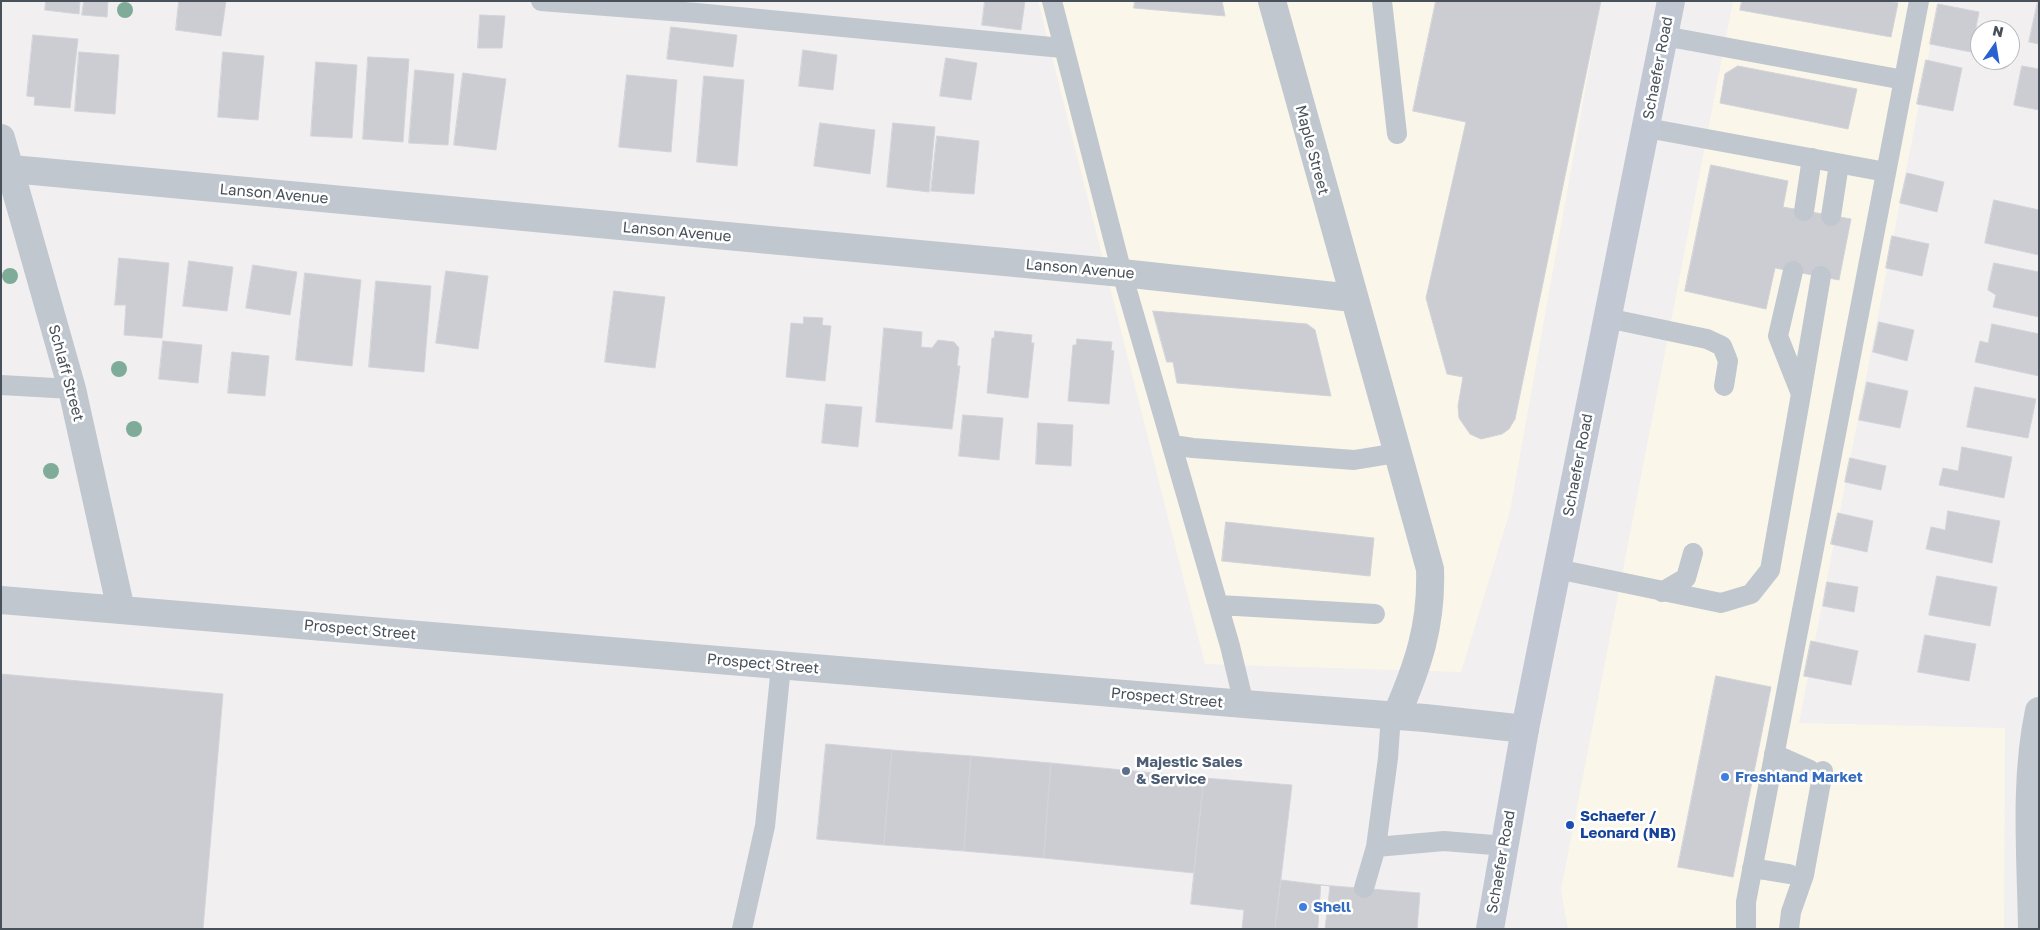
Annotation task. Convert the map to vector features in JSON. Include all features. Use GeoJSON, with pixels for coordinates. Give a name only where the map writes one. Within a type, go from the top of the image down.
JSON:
{"type":"FeatureCollection","features":[{"type":"Feature","properties":{"kind":"main road","name":"Schaefer Road"},"geometry":{"type":"LineString","coordinates":[[1490,929],[1525,729],[1671,1]]}},
{"type":"Feature","properties":{"kind":"street","name":"Maple Street"},"geometry":{"type":"LineString","coordinates":[[1272,1],[1353,298],[1430,569],[1431,590],[1424,646],[1393,715]]}},
{"type":"Feature","properties":{"kind":"street","name":"Schlaff Street"},"geometry":{"type":"LineString","coordinates":[[1,138],[5,169],[72,389],[121,610]]}},
{"type":"Feature","properties":{"kind":"street","name":"Lanson Avenue"},"geometry":{"type":"LineString","coordinates":[[5,169],[1122,273],[1353,298]]}},
{"type":"Feature","properties":{"kind":"street","name":"Prospect Street"},"geometry":{"type":"LineString","coordinates":[[1,600],[780,666],[1393,715],[1525,729]]}},
{"type":"Feature","properties":{"kind":"street"},"geometry":{"type":"LineString","coordinates":[[2032,929],[2030,813],[2033,738],[2038,715]]}},
{"type":"Feature","properties":{"kind":"lane"},"geometry":{"type":"LineString","coordinates":[[541,1],[698,13],[1062,48]]}},
{"type":"Feature","properties":{"kind":"lane"},"geometry":{"type":"LineString","coordinates":[[1052,1],[1062,48],[1122,273],[1219,605],[1244,704]]}},
{"type":"Feature","properties":{"kind":"lane"},"geometry":{"type":"LineString","coordinates":[[1382,1],[1397,134]]}},
{"type":"Feature","properties":{"kind":"lane"},"geometry":{"type":"LineString","coordinates":[[1746,929],[1746,902],[1752,868],[1919,1]]}},
{"type":"Feature","properties":{"kind":"lane"},"geometry":{"type":"LineString","coordinates":[[1664,36],[1904,80]]}},
{"type":"Feature","properties":{"kind":"lane"},"geometry":{"type":"LineString","coordinates":[[1647,128],[1886,172]]}},
{"type":"Feature","properties":{"kind":"lane"},"geometry":{"type":"LineString","coordinates":[[1804,211],[1812,158]]}},
{"type":"Feature","properties":{"kind":"lane"},"geometry":{"type":"LineString","coordinates":[[1831,216],[1839,164]]}},
{"type":"Feature","properties":{"kind":"lane"},"geometry":{"type":"LineString","coordinates":[[1793,271],[1778,336],[1801,394]]}},
{"type":"Feature","properties":{"kind":"lane"},"geometry":{"type":"LineString","coordinates":[[1557,569],[1721,603],[1751,594],[1770,570],[1821,276]]}},
{"type":"Feature","properties":{"kind":"lane"},"geometry":{"type":"LineString","coordinates":[[1607,318],[1707,339],[1722,346],[1728,361],[1724,386]]}},
{"type":"Feature","properties":{"kind":"lane"},"geometry":{"type":"LineString","coordinates":[[1,385],[72,389]]}},
{"type":"Feature","properties":{"kind":"lane"},"geometry":{"type":"LineString","coordinates":[[1173,445],[1354,460],[1397,453]]}},
{"type":"Feature","properties":{"kind":"lane"},"geometry":{"type":"LineString","coordinates":[[1662,592],[1686,578],[1693,554]]}},
{"type":"Feature","properties":{"kind":"lane"},"geometry":{"type":"LineString","coordinates":[[1219,605],[1375,614]]}},
{"type":"Feature","properties":{"kind":"lane"},"geometry":{"type":"LineString","coordinates":[[742,929],[765,826],[780,666]]}},
{"type":"Feature","properties":{"kind":"lane"},"geometry":{"type":"LineString","coordinates":[[1364,888],[1376,847],[1393,715]]}},
{"type":"Feature","properties":{"kind":"lane"},"geometry":{"type":"LineString","coordinates":[[1774,754],[1817,770],[1804,875],[1791,912],[1789,929]]}},
{"type":"Feature","properties":{"kind":"lane"},"geometry":{"type":"LineString","coordinates":[[1376,847],[1444,841],[1506,846]]}},
{"type":"Feature","properties":{"kind":"lane"},"geometry":{"type":"LineString","coordinates":[[1752,868],[1789,874]]}},
{"type":"Feature","properties":{"kind":"shaded area"},"geometry":{"type":"Polygon","coordinates":[[[1038,1],[1601,1],[1510,511],[1461,672],[1205,664],[1038,1]]]}},
{"type":"Feature","properties":{"kind":"shaded area"},"geometry":{"type":"Polygon","coordinates":[[[1733,1],[1939,1],[1799,723],[2005,728],[2004,929],[1568,929],[1561,890],[1733,1]]]}},
{"type":"Feature","properties":{"kind":"building"},"geometry":{"type":"Polygon","coordinates":[[[46,1],[80,1],[79,14],[45,10],[46,1]]]}},
{"type":"Feature","properties":{"kind":"building"},"geometry":{"type":"Polygon","coordinates":[[[84,1],[108,1],[107,17],[82,15],[84,1]]]}},
{"type":"Feature","properties":{"kind":"building"},"geometry":{"type":"Polygon","coordinates":[[[179,1],[226,1],[221,36],[176,30],[179,1]]]}},
{"type":"Feature","properties":{"kind":"building"},"geometry":{"type":"Polygon","coordinates":[[[985,1],[1025,1],[1021,30],[982,25],[985,1]]]}},
{"type":"Feature","properties":{"kind":"building"},"geometry":{"type":"Polygon","coordinates":[[[1135,1],[1222,1],[1225,16],[1134,8],[1135,1]]]}},
{"type":"Feature","properties":{"kind":"building"},"geometry":{"type":"Polygon","coordinates":[[[1436,1],[1601,1],[1515,419],[1509,429],[1502,434],[1481,439],[1470,434],[1459,418],[1458,406],[1463,377],[1447,374],[1426,298],[1466,122],[1413,111],[1436,1]]]}},
{"type":"Feature","properties":{"kind":"building"},"geometry":{"type":"Polygon","coordinates":[[[1742,1],[1888,1],[1898,3],[1891,37],[1740,10],[1742,1]]]}},
{"type":"Feature","properties":{"kind":"building"},"geometry":{"type":"Polygon","coordinates":[[[2039,1],[2039,44],[2029,42],[2039,1]]]}},
{"type":"Feature","properties":{"kind":"building"},"geometry":{"type":"Polygon","coordinates":[[[1938,4],[1979,12],[1977,20],[1970,20],[1970,52],[1930,44],[1938,4]]]}},
{"type":"Feature","properties":{"kind":"building"},"geometry":{"type":"Polygon","coordinates":[[[480,15],[505,16],[502,48],[478,48],[480,15]]]}},
{"type":"Feature","properties":{"kind":"building"},"geometry":{"type":"Polygon","coordinates":[[[671,27],[737,35],[733,67],[667,59],[671,27]]]}},
{"type":"Feature","properties":{"kind":"building"},"geometry":{"type":"Polygon","coordinates":[[[33,35],[78,39],[70,108],[34,105],[35,97],[27,96],[33,35]]]}},
{"type":"Feature","properties":{"kind":"building"},"geometry":{"type":"Polygon","coordinates":[[[803,50],[837,55],[833,90],[799,86],[803,50]]]}},
{"type":"Feature","properties":{"kind":"building"},"geometry":{"type":"Polygon","coordinates":[[[79,52],[119,55],[115,114],[75,111],[79,52]]]}},
{"type":"Feature","properties":{"kind":"building"},"geometry":{"type":"Polygon","coordinates":[[[223,52],[264,56],[258,120],[218,117],[223,52]]]}},
{"type":"Feature","properties":{"kind":"building"},"geometry":{"type":"Polygon","coordinates":[[[368,57],[409,59],[403,142],[363,139],[368,57]]]}},
{"type":"Feature","properties":{"kind":"building"},"geometry":{"type":"Polygon","coordinates":[[[946,58],[977,63],[971,100],[940,96],[946,58]]]}},
{"type":"Feature","properties":{"kind":"building"},"geometry":{"type":"Polygon","coordinates":[[[1926,60],[1962,68],[1953,111],[1917,104],[1926,60]]]}},
{"type":"Feature","properties":{"kind":"building"},"geometry":{"type":"Polygon","coordinates":[[[316,62],[357,65],[352,138],[311,136],[316,62]]]}},
{"type":"Feature","properties":{"kind":"building"},"geometry":{"type":"Polygon","coordinates":[[[1738,66],[1857,89],[1848,129],[1720,103],[1725,74],[1738,66]]]}},
{"type":"Feature","properties":{"kind":"building"},"geometry":{"type":"Polygon","coordinates":[[[2022,66],[2039,69],[2039,110],[2014,105],[2022,66]]]}},
{"type":"Feature","properties":{"kind":"building"},"geometry":{"type":"Polygon","coordinates":[[[415,70],[454,74],[448,145],[409,143],[415,70]]]}},
{"type":"Feature","properties":{"kind":"building"},"geometry":{"type":"Polygon","coordinates":[[[463,73],[506,79],[496,150],[454,145],[463,73]]]}},
{"type":"Feature","properties":{"kind":"building"},"geometry":{"type":"Polygon","coordinates":[[[627,75],[677,80],[671,152],[619,147],[627,75]]]}},
{"type":"Feature","properties":{"kind":"building"},"geometry":{"type":"Polygon","coordinates":[[[704,76],[744,80],[737,166],[697,162],[704,76]]]}},
{"type":"Feature","properties":{"kind":"building"},"geometry":{"type":"Polygon","coordinates":[[[820,123],[875,130],[870,174],[814,166],[820,123]]]}},
{"type":"Feature","properties":{"kind":"building"},"geometry":{"type":"Polygon","coordinates":[[[893,123],[935,127],[929,192],[887,187],[893,123]]]}},
{"type":"Feature","properties":{"kind":"building"},"geometry":{"type":"Polygon","coordinates":[[[937,136],[979,141],[974,194],[931,191],[937,136]]]}},
{"type":"Feature","properties":{"kind":"building"},"geometry":{"type":"Polygon","coordinates":[[[1711,165],[1788,181],[1783,207],[1851,219],[1839,280],[1775,268],[1766,309],[1685,291],[1711,165]]]}},
{"type":"Feature","properties":{"kind":"building"},"geometry":{"type":"Polygon","coordinates":[[[1907,173],[1944,182],[1937,212],[1900,203],[1907,173]]]}},
{"type":"Feature","properties":{"kind":"building"},"geometry":{"type":"Polygon","coordinates":[[[1994,200],[2039,210],[2039,255],[1985,243],[1994,200]]]}},
{"type":"Feature","properties":{"kind":"building"},"geometry":{"type":"Polygon","coordinates":[[[1892,236],[1929,244],[1922,276],[1886,268],[1892,236]]]}},
{"type":"Feature","properties":{"kind":"building"},"geometry":{"type":"Polygon","coordinates":[[[119,258],[169,263],[162,338],[124,335],[126,305],[115,305],[119,258]]]}},
{"type":"Feature","properties":{"kind":"building"},"geometry":{"type":"Polygon","coordinates":[[[189,261],[233,267],[227,311],[183,306],[189,261]]]}},
{"type":"Feature","properties":{"kind":"building"},"geometry":{"type":"Polygon","coordinates":[[[1994,263],[2039,272],[2039,317],[1993,307],[1996,295],[1988,290],[1994,263]]]}},
{"type":"Feature","properties":{"kind":"building"},"geometry":{"type":"Polygon","coordinates":[[[253,265],[297,272],[290,315],[246,308],[253,265]]]}},
{"type":"Feature","properties":{"kind":"building"},"geometry":{"type":"Polygon","coordinates":[[[446,271],[488,276],[478,349],[436,343],[446,271]]]}},
{"type":"Feature","properties":{"kind":"building"},"geometry":{"type":"Polygon","coordinates":[[[305,273],[361,280],[352,366],[296,360],[305,273]]]}},
{"type":"Feature","properties":{"kind":"building"},"geometry":{"type":"Polygon","coordinates":[[[376,281],[431,286],[424,372],[369,367],[376,281]]]}},
{"type":"Feature","properties":{"kind":"building"},"geometry":{"type":"Polygon","coordinates":[[[614,291],[665,297],[655,368],[605,362],[614,291]]]}},
{"type":"Feature","properties":{"kind":"building"},"geometry":{"type":"Polygon","coordinates":[[[1153,311],[1307,324],[1315,330],[1331,396],[1177,383],[1173,362],[1167,362],[1153,311]]]}},
{"type":"Feature","properties":{"kind":"building"},"geometry":{"type":"Polygon","coordinates":[[[804,317],[823,318],[822,325],[831,326],[825,381],[786,377],[791,323],[803,324],[804,317]]]}},
{"type":"Feature","properties":{"kind":"building"},"geometry":{"type":"Polygon","coordinates":[[[1879,322],[1914,330],[1907,361],[1873,352],[1879,322]]]}},
{"type":"Feature","properties":{"kind":"building"},"geometry":{"type":"Polygon","coordinates":[[[1992,324],[2039,334],[2039,376],[1975,362],[1980,341],[1988,343],[1992,324]]]}},
{"type":"Feature","properties":{"kind":"building"},"geometry":{"type":"Polygon","coordinates":[[[884,328],[922,332],[921,347],[932,348],[938,340],[954,342],[959,348],[957,366],[960,366],[952,429],[876,422],[884,328]]]}},
{"type":"Feature","properties":{"kind":"building"},"geometry":{"type":"Polygon","coordinates":[[[995,331],[1032,335],[1031,343],[1034,343],[1028,398],[987,393],[992,338],[994,338],[995,331]]]}},
{"type":"Feature","properties":{"kind":"building"},"geometry":{"type":"Polygon","coordinates":[[[1077,339],[1112,342],[1111,350],[1114,351],[1109,404],[1068,401],[1073,345],[1076,345],[1077,339]]]}},
{"type":"Feature","properties":{"kind":"building"},"geometry":{"type":"Polygon","coordinates":[[[163,341],[202,345],[198,383],[159,379],[163,341]]]}},
{"type":"Feature","properties":{"kind":"building"},"geometry":{"type":"Polygon","coordinates":[[[232,352],[269,356],[265,396],[228,393],[232,352]]]}},
{"type":"Feature","properties":{"kind":"building"},"geometry":{"type":"Polygon","coordinates":[[[1867,382],[1908,391],[1900,428],[1859,420],[1867,382]]]}},
{"type":"Feature","properties":{"kind":"building"},"geometry":{"type":"Polygon","coordinates":[[[1975,387],[2036,399],[2028,438],[1967,427],[1975,387]]]}},
{"type":"Feature","properties":{"kind":"building"},"geometry":{"type":"Polygon","coordinates":[[[826,404],[862,407],[858,447],[822,443],[826,404]]]}},
{"type":"Feature","properties":{"kind":"building"},"geometry":{"type":"Polygon","coordinates":[[[963,415],[1003,418],[999,460],[959,456],[963,415]]]}},
{"type":"Feature","properties":{"kind":"building"},"geometry":{"type":"Polygon","coordinates":[[[1038,423],[1073,425],[1071,466],[1036,464],[1038,423]]]}},
{"type":"Feature","properties":{"kind":"building"},"geometry":{"type":"Polygon","coordinates":[[[1962,447],[2012,457],[2004,498],[1939,485],[1943,468],[1958,471],[1962,447]]]}},
{"type":"Feature","properties":{"kind":"building"},"geometry":{"type":"Polygon","coordinates":[[[1850,458],[1886,466],[1881,490],[1845,482],[1850,458]]]}},
{"type":"Feature","properties":{"kind":"building"},"geometry":{"type":"Polygon","coordinates":[[[1948,511],[2000,521],[1992,563],[1926,549],[1931,527],[1945,530],[1948,511]]]}},
{"type":"Feature","properties":{"kind":"building"},"geometry":{"type":"Polygon","coordinates":[[[1838,513],[1873,521],[1867,552],[1831,544],[1838,513]]]}},
{"type":"Feature","properties":{"kind":"building"},"geometry":{"type":"Polygon","coordinates":[[[1226,522],[1374,538],[1370,576],[1222,561],[1226,522]]]}},
{"type":"Feature","properties":{"kind":"building"},"geometry":{"type":"Polygon","coordinates":[[[1937,576],[1997,587],[1990,626],[1929,615],[1937,576]]]}},
{"type":"Feature","properties":{"kind":"building"},"geometry":{"type":"Polygon","coordinates":[[[1827,582],[1858,587],[1854,612],[1823,606],[1827,582]]]}},
{"type":"Feature","properties":{"kind":"building"},"geometry":{"type":"Polygon","coordinates":[[[1925,635],[1976,644],[1969,681],[1918,672],[1925,635]]]}},
{"type":"Feature","properties":{"kind":"building"},"geometry":{"type":"Polygon","coordinates":[[[1811,641],[1858,651],[1851,685],[1804,676],[1811,641]]]}},
{"type":"Feature","properties":{"kind":"building"},"geometry":{"type":"Polygon","coordinates":[[[1,674],[223,694],[203,929],[1,929],[1,674]]]}},
{"type":"Feature","properties":{"kind":"building"},"geometry":{"type":"Polygon","coordinates":[[[1716,676],[1771,687],[1733,877],[1678,867],[1716,676]]]}},
{"type":"Feature","properties":{"kind":"building"},"geometry":{"type":"Polygon","coordinates":[[[826,744],[892,750],[884,845],[817,839],[826,744]]]}},
{"type":"Feature","properties":{"kind":"building"},"geometry":{"type":"Polygon","coordinates":[[[892,750],[971,756],[964,851],[884,845],[892,750]]]}},
{"type":"Feature","properties":{"kind":"building"},"geometry":{"type":"Polygon","coordinates":[[[971,756],[1051,763],[1044,858],[964,851],[971,756]]]}},
{"type":"Feature","properties":{"kind":"building"},"geometry":{"type":"Polygon","coordinates":[[[1051,763],[1204,778],[1194,873],[1044,858],[1051,763]]]}},
{"type":"Feature","properties":{"kind":"building"},"geometry":{"type":"Polygon","coordinates":[[[1204,778],[1292,785],[1275,929],[1242,929],[1244,910],[1191,904],[1204,778]]]}},
{"type":"Feature","properties":{"kind":"building","name":"Shell"},"geometry":{"type":"Polygon","coordinates":[[[1281,880],[1330,886],[1325,929],[1275,929],[1281,880]]]}},
{"type":"Feature","properties":{"kind":"building"},"geometry":{"type":"Polygon","coordinates":[[[1321,885],[1420,893],[1417,929],[1318,929],[1321,885]]]}},
{"type":"Feature","properties":{"kind":"place","name":"Majestic Sales & Service"},"geometry":{"type":"Point","coordinates":[1126,771]}},
{"type":"Feature","properties":{"kind":"place","name":"Freshland Market"},"geometry":{"type":"Point","coordinates":[1725,777]}},
{"type":"Feature","properties":{"kind":"place","name":"Schaefer / Leonard (NB)"},"geometry":{"type":"Point","coordinates":[1570,825]}},
{"type":"Feature","properties":{"kind":"place","name":"Shell"},"geometry":{"type":"Point","coordinates":[1303,907]}}]}
